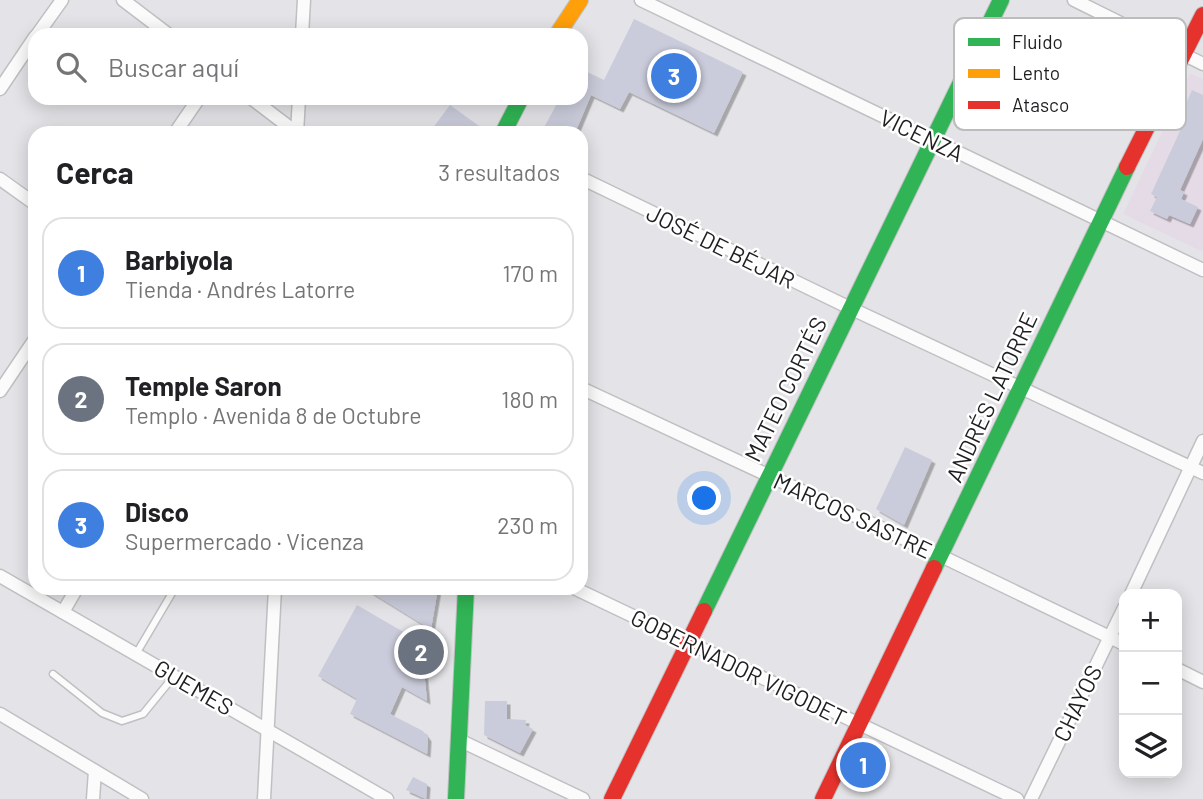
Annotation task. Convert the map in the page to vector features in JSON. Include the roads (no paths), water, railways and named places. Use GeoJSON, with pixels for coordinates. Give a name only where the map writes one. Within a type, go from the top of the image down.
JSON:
{"type":"FeatureCollection","features":[{"type":"Feature","properties":{"kind":"street"},"geometry":{"type":"LineString","coordinates":[[42,28],[62,0]]}},
{"type":"Feature","properties":{"kind":"street"},"geometry":{"type":"LineString","coordinates":[[123,0],[160,28]]}},
{"type":"Feature","properties":{"kind":"street"},"geometry":{"type":"LineString","coordinates":[[302,28],[304,0]]}},
{"type":"Feature","properties":{"kind":"street"},"geometry":{"type":"LineString","coordinates":[[562,28],[580,0]]}},
{"type":"Feature","properties":{"kind":"street","name":"VICENZA"},"geometry":{"type":"LineString","coordinates":[[641,0],[1203,270]]}},
{"type":"Feature","properties":{"kind":"street","name":"MATEO CORTÉS"},"geometry":{"type":"LineString","coordinates":[[991,18],[1000,0]]}},
{"type":"Feature","properties":{"kind":"street"},"geometry":{"type":"LineString","coordinates":[[1074,0],[1110,18]]}},
{"type":"Feature","properties":{"kind":"street","name":"ANDRÉS LATORRE"},"geometry":{"type":"LineString","coordinates":[[1186,51],[1203,15]]}},
{"type":"Feature","properties":{"kind":"street"},"geometry":{"type":"LineString","coordinates":[[0,89],[28,48]]}},
{"type":"Feature","properties":{"kind":"street"},"geometry":{"type":"LineString","coordinates":[[1186,56],[1203,64]]}},
{"type":"Feature","properties":{"kind":"street","name":"MATEO CORTÉS"},"geometry":{"type":"LineString","coordinates":[[612,799],[687,640],[954,96]]}},
{"type":"Feature","properties":{"kind":"street"},"geometry":{"type":"LineString","coordinates":[[180,126],[194,105]]}},
{"type":"Feature","properties":{"kind":"street"},"geometry":{"type":"LineString","coordinates":[[260,105],[288,126]]}},
{"type":"Feature","properties":{"kind":"street"},"geometry":{"type":"LineString","coordinates":[[297,126],[299,105]]}},
{"type":"Feature","properties":{"kind":"street"},"geometry":{"type":"LineString","coordinates":[[507,126],[517,105]]}},
{"type":"Feature","properties":{"kind":"street","name":"ANDRÉS LATORRE"},"geometry":{"type":"LineString","coordinates":[[823,799],[1146,130]]}},
{"type":"Feature","properties":{"kind":"street"},"geometry":{"type":"LineString","coordinates":[[0,179],[28,199]]}},
{"type":"Feature","properties":{"kind":"street","name":"JOSÉ DE BÉJAR"},"geometry":{"type":"LineString","coordinates":[[588,181],[850,309],[1203,473]]}},
{"type":"Feature","properties":{"kind":"street"},"geometry":{"type":"LineString","coordinates":[[0,391],[28,349]]}},
{"type":"Feature","properties":{"kind":"street","name":"MARCOS SASTRE"},"geometry":{"type":"LineString","coordinates":[[588,391],[1119,642]]}},
{"type":"Feature","properties":{"kind":"street"},"geometry":{"type":"LineString","coordinates":[[1133,589],[1203,441]]}},
{"type":"Feature","properties":{"kind":"street","name":"GUEMES"},"geometry":{"type":"LineString","coordinates":[[0,576],[28,592]]}},
{"type":"Feature","properties":{"kind":"street","name":"GOBERNADOR VIGODET"},"geometry":{"type":"LineString","coordinates":[[588,594],[1017,799]]}},
{"type":"Feature","properties":{"kind":"street","name":"GUEMES"},"geometry":{"type":"LineString","coordinates":[[33,595],[387,799]]}},
{"type":"Feature","properties":{"kind":"street"},"geometry":{"type":"LineString","coordinates":[[63,612],[73,595]]}},
{"type":"Feature","properties":{"kind":"street"},"geometry":{"type":"LineString","coordinates":[[264,799],[275,595]]}},
{"type":"Feature","properties":{"kind":"street"},"geometry":{"type":"LineString","coordinates":[[456,799],[466,595]]}},
{"type":"Feature","properties":{"kind":"street","name":"CHAYOS"},"geometry":{"type":"LineString","coordinates":[[1031,799],[1119,618]]}},
{"type":"Feature","properties":{"kind":"street"},"geometry":{"type":"LineString","coordinates":[[1182,672],[1203,682]]}},
{"type":"Feature","properties":{"kind":"street"},"geometry":{"type":"LineString","coordinates":[[0,714],[142,799]]}},
{"type":"Feature","properties":{"kind":"street"},"geometry":{"type":"LineString","coordinates":[[459,740],[583,799]]}},
{"type":"Feature","properties":{"kind":"street"},"geometry":{"type":"LineString","coordinates":[[93,799],[95,771]]}},
{"type":"Feature","properties":{"kind":"lane"},"geometry":{"type":"LineString","coordinates":[[136,654],[171,595]]}},
{"type":"Feature","properties":{"kind":"lane"},"geometry":{"type":"LineString","coordinates":[[53,674],[102,713],[122,721],[143,714],[174,676]]}},
{"type":"Feature","properties":{"kind":"place","name":"Disco"},"geometry":{"type":"Point","coordinates":[674,76]}},
{"type":"Feature","properties":{"kind":"place","name":"Temple Saron"},"geometry":{"type":"Point","coordinates":[421,652]}},
{"type":"Feature","properties":{"kind":"place","name":"Barbiyola"},"geometry":{"type":"Point","coordinates":[863,765]}}]}
